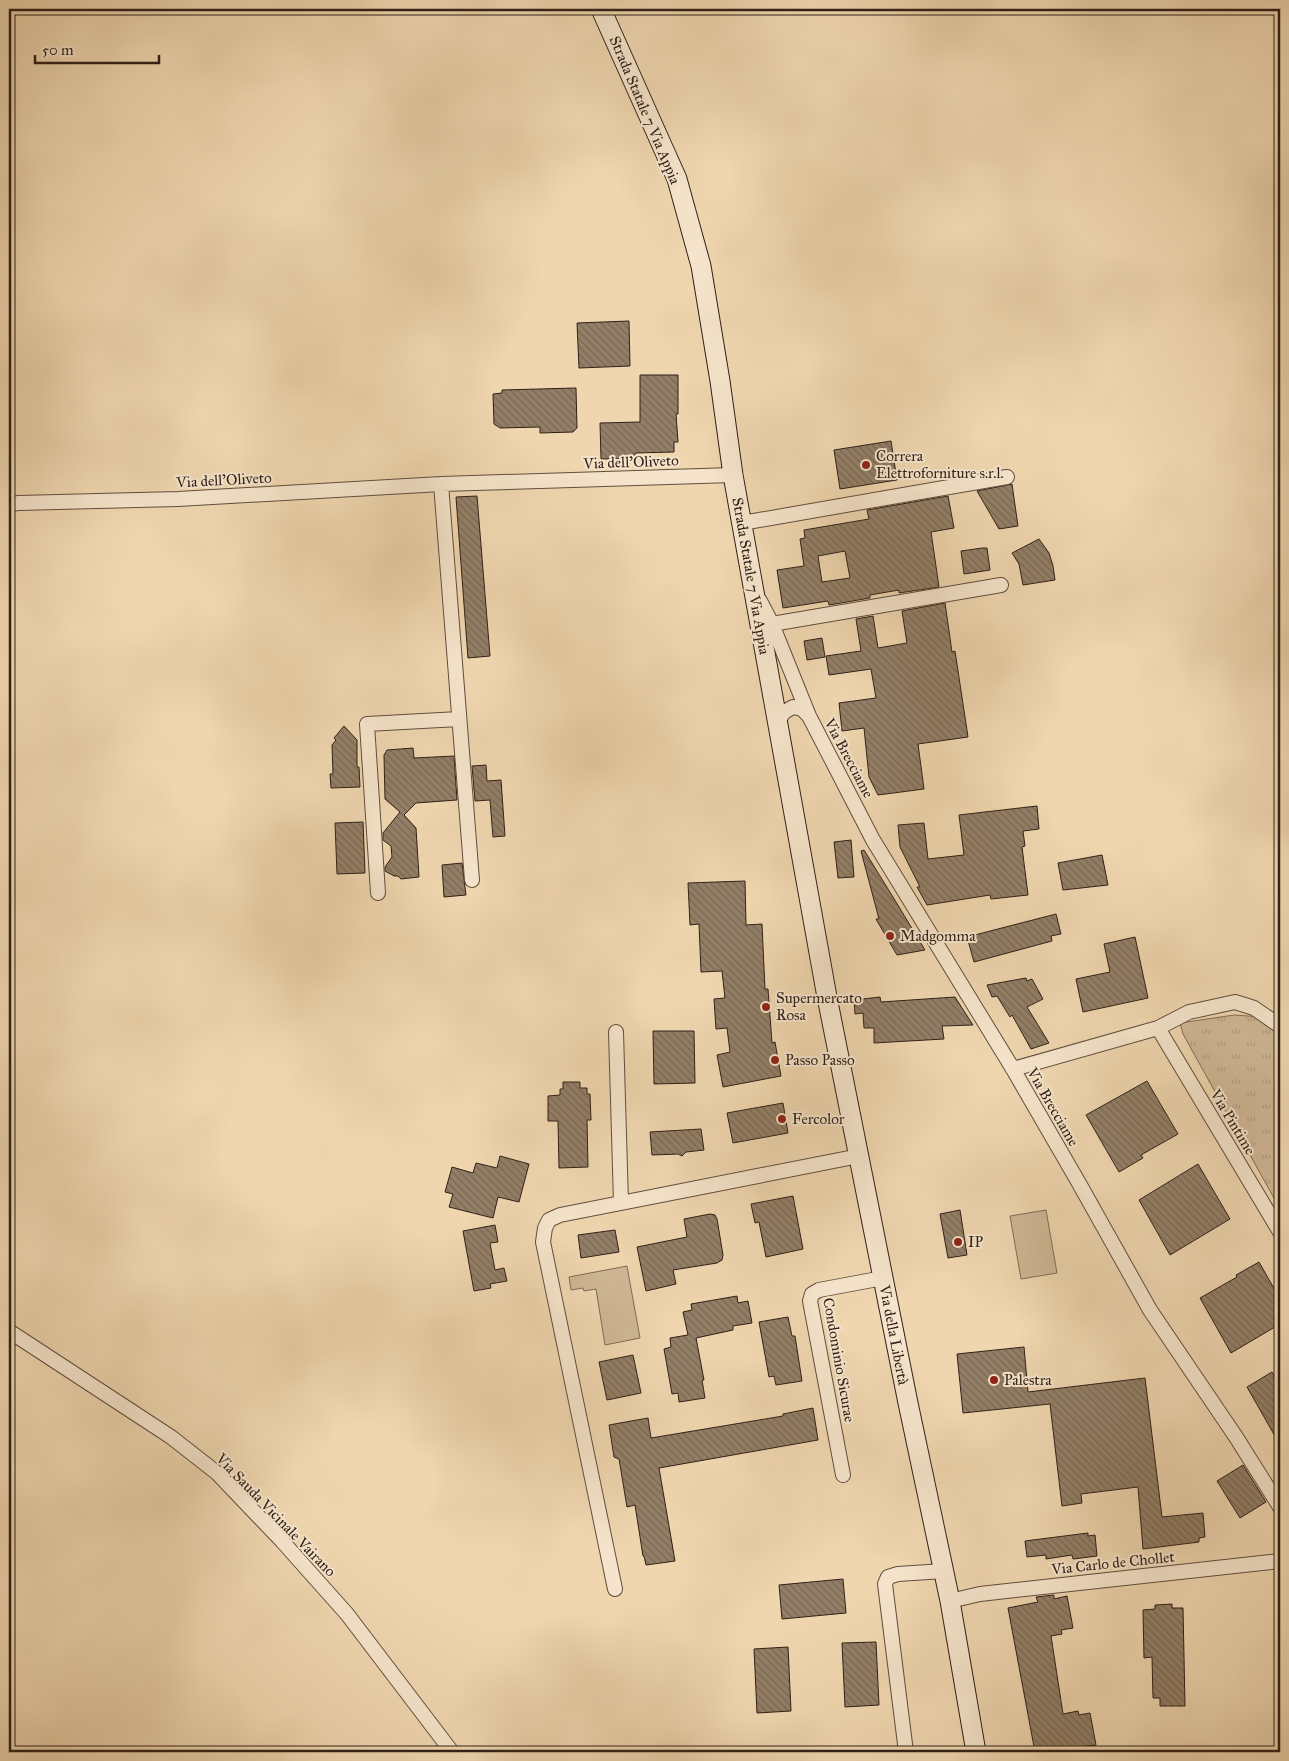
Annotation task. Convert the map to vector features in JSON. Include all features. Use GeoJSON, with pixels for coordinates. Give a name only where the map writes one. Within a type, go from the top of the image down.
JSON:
{"type":"FeatureCollection","features":[{"type":"Feature","properties":{"kind":"main road","name":"Strada Statale 7 Via Appia"},"geometry":{"type":"LineString","coordinates":[[601,9],[677,179],[701,266],[733,475],[827,997],[858,1156]]}},
{"type":"Feature","properties":{"kind":"main road","name":"Via della Libertà"},"geometry":{"type":"LineString","coordinates":[[858,1156],[950,1601],[976,1752]]}},
{"type":"Feature","properties":{"kind":"street","name":"Via dell'Oliveto"},"geometry":{"type":"LineString","coordinates":[[9,505],[18,503],[178,499],[441,484],[733,475]]}},
{"type":"Feature","properties":{"kind":"street"},"geometry":{"type":"LineString","coordinates":[[742,523],[1007,477]]}},
{"type":"Feature","properties":{"kind":"street"},"geometry":{"type":"LineString","coordinates":[[441,484],[472,880]]}},
{"type":"Feature","properties":{"kind":"street"},"geometry":{"type":"LineString","coordinates":[[772,624],[1001,585]]}},
{"type":"Feature","properties":{"kind":"street","name":"Via Brecciame"},"geometry":{"type":"LineString","coordinates":[[755,591],[772,624],[809,716],[874,840],[1013,1069],[1150,1310],[1236,1437],[1280,1508]]}},
{"type":"Feature","properties":{"kind":"street","name":"Via Brecciame"},"geometry":{"type":"LineString","coordinates":[[777,723],[784,712],[793,707],[802,709],[809,716]]}},
{"type":"Feature","properties":{"kind":"street"},"geometry":{"type":"LineString","coordinates":[[378,893],[367,724],[459,719]]}},
{"type":"Feature","properties":{"kind":"street"},"geometry":{"type":"LineString","coordinates":[[1013,1069],[1158,1028],[1189,1012],[1235,1002],[1254,1008],[1280,1026]]}},
{"type":"Feature","properties":{"kind":"street","name":"Via Pintime"},"geometry":{"type":"LineString","coordinates":[[1158,1028],[1280,1232]]}},
{"type":"Feature","properties":{"kind":"street"},"geometry":{"type":"LineString","coordinates":[[616,1032],[620,1203]]}},
{"type":"Feature","properties":{"kind":"street"},"geometry":{"type":"LineString","coordinates":[[615,1589],[543,1242],[545,1228],[549,1220],[560,1215],[858,1156]]}},
{"type":"Feature","properties":{"kind":"street","name":"Condominio Sicurae"},"geometry":{"type":"LineString","coordinates":[[843,1475],[810,1301],[812,1294],[819,1290],[883,1278]]}},
{"type":"Feature","properties":{"kind":"street","name":"Via Sauda Vicinale Vairano"},"geometry":{"type":"LineString","coordinates":[[9,1331],[171,1437],[217,1473],[282,1541],[347,1614],[452,1752]]}},
{"type":"Feature","properties":{"kind":"street","name":"Via Carlo de Chollet"},"geometry":{"type":"LineString","coordinates":[[950,1601],[980,1594],[1280,1561]]}},
{"type":"Feature","properties":{"kind":"street"},"geometry":{"type":"LineString","coordinates":[[906,1752],[885,1584],[888,1577],[898,1574],[944,1571]]}},
{"type":"Feature","properties":{"kind":"green space"},"geometry":{"type":"Polygon","coordinates":[[[1234,1015],[1262,1017],[1280,1033],[1280,1209],[1183,1034],[1180,1023],[1234,1015]]]}},
{"type":"Feature","properties":{"kind":"green space"},"geometry":{"type":"Polygon","coordinates":[[[1046,1210],[1057,1273],[1021,1279],[1010,1216],[1046,1210]]]}},
{"type":"Feature","properties":{"kind":"green space"},"geometry":{"type":"Polygon","coordinates":[[[627,1266],[640,1338],[605,1345],[596,1289],[584,1291],[583,1288],[571,1290],[569,1277],[627,1266]]]}},
{"type":"Feature","properties":{"kind":"building"},"geometry":{"type":"Polygon","coordinates":[[[629,321],[630,366],[579,368],[577,323],[629,321]]]}},
{"type":"Feature","properties":{"kind":"building"},"geometry":{"type":"Polygon","coordinates":[[[640,375],[678,375],[678,414],[676,414],[678,442],[674,442],[674,452],[635,453],[635,458],[601,459],[600,423],[640,422],[640,375]]]}},
{"type":"Feature","properties":{"kind":"building"},"geometry":{"type":"Polygon","coordinates":[[[576,388],[577,428],[573,432],[540,433],[540,427],[500,428],[494,424],[493,394],[502,393],[502,390],[576,388]]]}},
{"type":"Feature","properties":{"kind":"building","name":"Correra Elettroforniture s.r.l."},"geometry":{"type":"Polygon","coordinates":[[[891,441],[897,480],[840,489],[834,450],[891,441]]]}},
{"type":"Feature","properties":{"kind":"building"},"geometry":{"type":"Polygon","coordinates":[[[1012,484],[1018,526],[999,529],[977,491],[1012,484]]]}},
{"type":"Feature","properties":{"kind":"building"},"geometry":{"type":"Polygon","coordinates":[[[477,496],[490,656],[468,658],[456,497],[477,496]]]}},
{"type":"Feature","properties":{"kind":"building"},"geometry":{"type":"Polygon","coordinates":[[[948,496],[954,528],[931,532],[939,587],[899,593],[899,590],[870,595],[870,598],[829,605],[828,601],[783,608],[777,570],[804,566],[800,539],[805,538],[804,530],[869,519],[867,510],[948,496]],[[845,551],[818,556],[822,582],[850,578],[845,551]]]}},
{"type":"Feature","properties":{"kind":"building"},"geometry":{"type":"Polygon","coordinates":[[[1039,539],[1049,553],[1055,580],[1023,585],[1019,564],[1012,553],[1039,539]]]}},
{"type":"Feature","properties":{"kind":"building"},"geometry":{"type":"Polygon","coordinates":[[[987,548],[990,570],[964,574],[961,551],[987,548]]]}},
{"type":"Feature","properties":{"kind":"building"},"geometry":{"type":"Polygon","coordinates":[[[945,603],[952,652],[955,651],[968,737],[918,744],[924,789],[878,795],[869,777],[864,728],[842,731],[839,703],[876,698],[871,669],[829,675],[826,656],[861,651],[856,619],[873,616],[878,648],[907,643],[902,611],[945,603]]]}},
{"type":"Feature","properties":{"kind":"building"},"geometry":{"type":"Polygon","coordinates":[[[822,638],[825,657],[807,660],[804,641],[822,638]]]}},
{"type":"Feature","properties":{"kind":"building"},"geometry":{"type":"Polygon","coordinates":[[[344,726],[357,740],[357,767],[359,767],[360,787],[331,788],[330,774],[333,774],[332,745],[336,740],[334,738],[344,726]]]}},
{"type":"Feature","properties":{"kind":"building"},"geometry":{"type":"Polygon","coordinates":[[[413,748],[414,758],[454,756],[457,800],[416,803],[404,815],[416,828],[419,877],[401,879],[385,871],[385,867],[392,857],[391,846],[383,840],[383,833],[400,812],[385,799],[384,755],[387,750],[413,748]]]}},
{"type":"Feature","properties":{"kind":"building"},"geometry":{"type":"Polygon","coordinates":[[[486,765],[487,781],[501,780],[505,836],[493,837],[490,800],[475,801],[472,766],[486,765]]]}},
{"type":"Feature","properties":{"kind":"building"},"geometry":{"type":"Polygon","coordinates":[[[1037,806],[1039,829],[1023,831],[1025,846],[1022,847],[1028,895],[991,899],[990,895],[927,905],[900,847],[898,825],[924,823],[928,859],[964,855],[959,815],[1037,806]]]}},
{"type":"Feature","properties":{"kind":"building"},"geometry":{"type":"Polygon","coordinates":[[[363,822],[365,873],[337,874],[335,823],[363,822]]]}},
{"type":"Feature","properties":{"kind":"building"},"geometry":{"type":"Polygon","coordinates":[[[851,840],[854,877],[838,878],[834,842],[851,840]]]}},
{"type":"Feature","properties":{"kind":"building"},"geometry":{"type":"Polygon","coordinates":[[[864,850],[925,950],[897,955],[876,919],[879,919],[861,851],[864,850]]]}},
{"type":"Feature","properties":{"kind":"building"},"geometry":{"type":"Polygon","coordinates":[[[1102,855],[1108,885],[1063,890],[1058,863],[1102,855]]]}},
{"type":"Feature","properties":{"kind":"building"},"geometry":{"type":"Polygon","coordinates":[[[462,863],[466,895],[444,897],[442,865],[462,863]]]}},
{"type":"Feature","properties":{"kind":"building"},"geometry":{"type":"Polygon","coordinates":[[[745,881],[746,925],[762,924],[765,989],[768,989],[772,1043],[775,1042],[781,1076],[723,1087],[717,1055],[730,1052],[727,1028],[716,1029],[714,999],[725,998],[722,971],[701,972],[699,924],[690,925],[688,883],[745,881]]]}},
{"type":"Feature","properties":{"kind":"building"},"geometry":{"type":"Polygon","coordinates":[[[1056,914],[1061,934],[1051,936],[1052,941],[974,962],[967,937],[1056,914]]]}},
{"type":"Feature","properties":{"kind":"building"},"geometry":{"type":"Polygon","coordinates":[[[1135,937],[1148,998],[1083,1012],[1076,979],[1110,972],[1104,944],[1135,937]]]}},
{"type":"Feature","properties":{"kind":"building"},"geometry":{"type":"Polygon","coordinates":[[[1026,978],[1027,981],[1032,979],[1043,999],[1027,1007],[1049,1043],[1031,1049],[1012,1015],[1010,1017],[997,996],[992,997],[987,985],[1026,978]]]}},
{"type":"Feature","properties":{"kind":"building"},"geometry":{"type":"Polygon","coordinates":[[[880,997],[881,1002],[955,997],[973,1025],[942,1026],[944,1039],[874,1043],[874,1028],[864,1028],[863,1013],[855,1014],[854,1000],[880,997]]]}},
{"type":"Feature","properties":{"kind":"building"},"geometry":{"type":"Polygon","coordinates":[[[653,1031],[694,1031],[695,1083],[654,1084],[653,1031]]]}},
{"type":"Feature","properties":{"kind":"building"},"geometry":{"type":"Polygon","coordinates":[[[1147,1081],[1178,1134],[1141,1155],[1143,1158],[1119,1172],[1086,1115],[1147,1081]]]}},
{"type":"Feature","properties":{"kind":"building"},"geometry":{"type":"Polygon","coordinates":[[[563,1082],[580,1082],[580,1088],[587,1088],[587,1094],[590,1094],[591,1120],[587,1120],[588,1167],[559,1168],[558,1121],[548,1121],[548,1096],[560,1095],[560,1089],[563,1089],[563,1082]]]}},
{"type":"Feature","properties":{"kind":"building"},"geometry":{"type":"Polygon","coordinates":[[[783,1103],[788,1133],[733,1143],[727,1113],[783,1103]]]}},
{"type":"Feature","properties":{"kind":"building"},"geometry":{"type":"Polygon","coordinates":[[[701,1129],[704,1150],[686,1152],[682,1156],[678,1154],[652,1155],[650,1132],[701,1129]]]}},
{"type":"Feature","properties":{"kind":"building"},"geometry":{"type":"Polygon","coordinates":[[[500,1156],[529,1164],[519,1202],[498,1197],[493,1218],[449,1207],[453,1194],[445,1192],[452,1167],[473,1173],[476,1163],[497,1168],[500,1156]]]}},
{"type":"Feature","properties":{"kind":"building"},"geometry":{"type":"Polygon","coordinates":[[[1198,1164],[1230,1219],[1170,1255],[1139,1200],[1198,1164]]]}},
{"type":"Feature","properties":{"kind":"building"},"geometry":{"type":"Polygon","coordinates":[[[793,1196],[803,1249],[766,1257],[759,1222],[755,1223],[751,1204],[793,1196]]]}},
{"type":"Feature","properties":{"kind":"building"},"geometry":{"type":"Polygon","coordinates":[[[960,1210],[967,1255],[948,1258],[940,1214],[960,1210]]]}},
{"type":"Feature","properties":{"kind":"building"},"geometry":{"type":"Polygon","coordinates":[[[710,1214],[715,1215],[717,1219],[723,1255],[722,1260],[717,1263],[673,1270],[676,1284],[646,1291],[637,1247],[687,1237],[684,1219],[710,1214]]]}},
{"type":"Feature","properties":{"kind":"building"},"geometry":{"type":"Polygon","coordinates":[[[495,1225],[498,1242],[490,1243],[495,1270],[504,1268],[507,1281],[490,1284],[491,1288],[474,1291],[463,1231],[495,1225]]]}},
{"type":"Feature","properties":{"kind":"building"},"geometry":{"type":"Polygon","coordinates":[[[615,1230],[619,1252],[581,1258],[578,1235],[615,1230]]]}},
{"type":"Feature","properties":{"kind":"building"},"geometry":{"type":"Polygon","coordinates":[[[1259,1262],[1280,1299],[1280,1324],[1231,1353],[1200,1298],[1259,1262]]]}},
{"type":"Feature","properties":{"kind":"building"},"geometry":{"type":"Polygon","coordinates":[[[737,1296],[738,1303],[748,1301],[752,1323],[733,1326],[733,1330],[696,1338],[704,1380],[702,1380],[705,1398],[679,1402],[678,1393],[672,1394],[664,1349],[671,1347],[670,1338],[688,1335],[683,1312],[692,1310],[691,1304],[737,1296]]]}},
{"type":"Feature","properties":{"kind":"building"},"geometry":{"type":"Polygon","coordinates":[[[788,1317],[792,1336],[795,1336],[802,1381],[776,1385],[774,1376],[769,1377],[759,1322],[788,1317]]]}},
{"type":"Feature","properties":{"kind":"building"},"geometry":{"type":"Polygon","coordinates":[[[1024,1347],[1028,1392],[1145,1378],[1162,1517],[1203,1513],[1205,1537],[1199,1538],[1199,1542],[1143,1549],[1138,1487],[1081,1494],[1082,1503],[1062,1506],[1050,1404],[963,1413],[957,1354],[1024,1347]]]}},
{"type":"Feature","properties":{"kind":"building"},"geometry":{"type":"Polygon","coordinates":[[[633,1355],[641,1393],[607,1400],[599,1362],[633,1355]]]}},
{"type":"Feature","properties":{"kind":"building"},"geometry":{"type":"Polygon","coordinates":[[[1272,1372],[1280,1388],[1280,1445],[1247,1387],[1272,1372]]]}},
{"type":"Feature","properties":{"kind":"building"},"geometry":{"type":"Polygon","coordinates":[[[813,1408],[818,1440],[659,1468],[675,1561],[646,1565],[635,1505],[627,1507],[619,1459],[614,1457],[609,1425],[648,1418],[651,1438],[783,1416],[783,1414],[813,1408]]]}},
{"type":"Feature","properties":{"kind":"building"},"geometry":{"type":"Polygon","coordinates":[[[1243,1465],[1266,1502],[1240,1518],[1217,1481],[1243,1465]]]}},
{"type":"Feature","properties":{"kind":"building"},"geometry":{"type":"Polygon","coordinates":[[[1088,1533],[1088,1536],[1095,1535],[1097,1556],[1073,1559],[1072,1555],[1046,1559],[1046,1555],[1027,1557],[1025,1541],[1088,1533]]]}},
{"type":"Feature","properties":{"kind":"building"},"geometry":{"type":"Polygon","coordinates":[[[843,1579],[846,1613],[782,1619],[779,1585],[843,1579]]]}},
{"type":"Feature","properties":{"kind":"building"},"geometry":{"type":"Polygon","coordinates":[[[1054,1595],[1054,1599],[1067,1596],[1073,1628],[1061,1630],[1062,1634],[1051,1636],[1063,1714],[1078,1711],[1079,1715],[1090,1713],[1096,1745],[1081,1747],[1082,1752],[1035,1752],[1008,1608],[1038,1602],[1036,1597],[1054,1595]]]}},
{"type":"Feature","properties":{"kind":"building"},"geometry":{"type":"Polygon","coordinates":[[[1172,1604],[1172,1608],[1183,1608],[1185,1706],[1160,1706],[1160,1698],[1153,1698],[1152,1657],[1144,1658],[1143,1610],[1155,1609],[1155,1605],[1172,1604]]]}},
{"type":"Feature","properties":{"kind":"building"},"geometry":{"type":"Polygon","coordinates":[[[876,1642],[879,1705],[845,1707],[842,1643],[876,1642]]]}},
{"type":"Feature","properties":{"kind":"building"},"geometry":{"type":"Polygon","coordinates":[[[788,1647],[791,1711],[757,1713],[754,1649],[788,1647]]]}},
{"type":"Feature","properties":{"kind":"place","name":"Correra Elettroforniture s.r.l."},"geometry":{"type":"Point","coordinates":[866,465]}},
{"type":"Feature","properties":{"kind":"place","name":"Madgomma"},"geometry":{"type":"Point","coordinates":[890,936]}},
{"type":"Feature","properties":{"kind":"place","name":"Supermercato Rosa"},"geometry":{"type":"Point","coordinates":[766,1007]}},
{"type":"Feature","properties":{"kind":"place","name":"Passo Passo"},"geometry":{"type":"Point","coordinates":[775,1060]}},
{"type":"Feature","properties":{"kind":"place","name":"Fercolor"},"geometry":{"type":"Point","coordinates":[782,1119]}},
{"type":"Feature","properties":{"kind":"place","name":"IP"},"geometry":{"type":"Point","coordinates":[958,1242]}},
{"type":"Feature","properties":{"kind":"place","name":"Palestra"},"geometry":{"type":"Point","coordinates":[994,1380]}}]}
